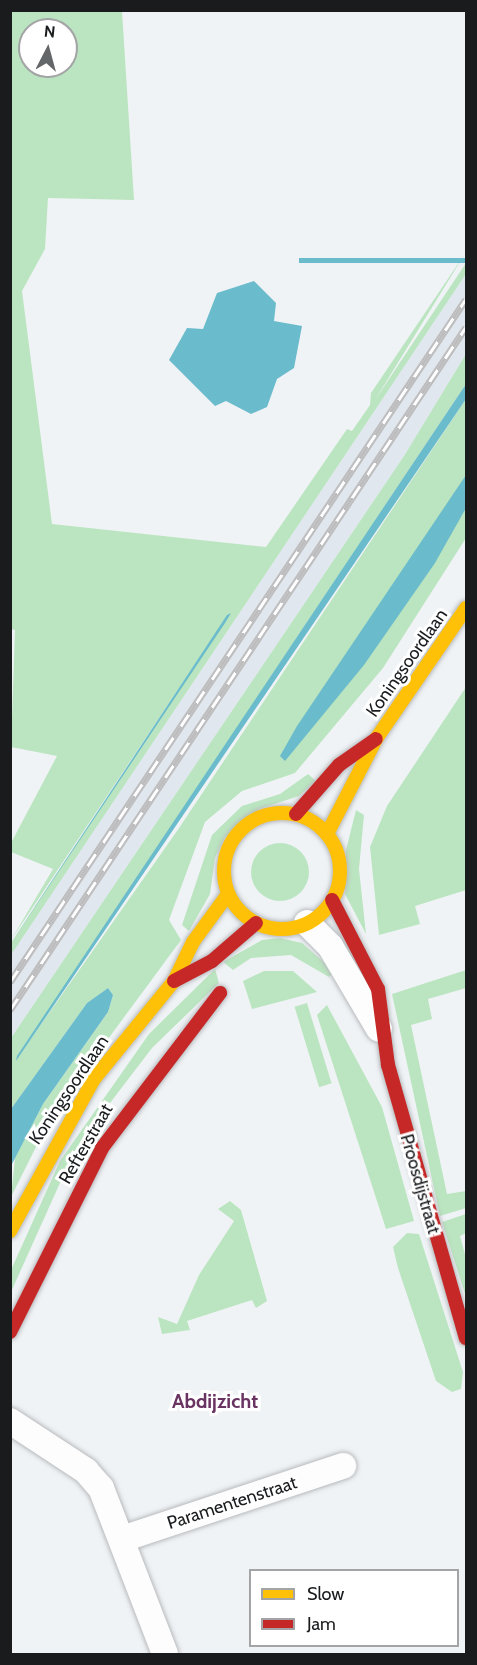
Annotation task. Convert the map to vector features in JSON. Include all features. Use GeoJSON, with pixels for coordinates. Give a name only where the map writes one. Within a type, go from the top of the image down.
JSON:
{"type":"FeatureCollection","features":[{"type":"Feature","properties":{"kind":"street","name":"Koningsoordlaan"},"geometry":{"type":"LineString","coordinates":[[327,834],[376,739],[466,608]]}},
{"type":"Feature","properties":{"kind":"street","name":"Koningsoordlaan"},"geometry":{"type":"LineString","coordinates":[[296,814],[339,765],[376,739]]}},
{"type":"Feature","properties":{"kind":"street"},"geometry":{"type":"LineString","coordinates":[[296,814],[327,834],[338,855],[340,878],[332,900],[307,923],[281,929],[256,923],[228,894],[223,873],[237,833],[264,816],[296,814]]}},
{"type":"Feature","properties":{"kind":"street","name":"Koningsoordlaan"},"geometry":{"type":"LineString","coordinates":[[10,1231],[45,1159],[94,1079],[174,981],[193,942],[228,894]]}},
{"type":"Feature","properties":{"kind":"street","name":"Proosdijstraat"},"geometry":{"type":"LineString","coordinates":[[332,900],[378,989],[379,1029],[466,1338]]}},
{"type":"Feature","properties":{"kind":"street","name":"Koningsoordlaan"},"geometry":{"type":"LineString","coordinates":[[174,981],[212,961],[256,923]]}},
{"type":"Feature","properties":{"kind":"street","name":"Proosdijstraat"},"geometry":{"type":"LineString","coordinates":[[307,923],[330,946],[379,1029]]}},
{"type":"Feature","properties":{"kind":"street","name":"Refterstraat"},"geometry":{"type":"LineString","coordinates":[[10,1332],[107,1139],[220,993]]}},
{"type":"Feature","properties":{"kind":"street"},"geometry":{"type":"LineString","coordinates":[[10,1421],[86,1471],[101,1488],[165,1654]]}},
{"type":"Feature","properties":{"kind":"street","name":"Paramentenstraat"},"geometry":{"type":"LineString","coordinates":[[122,1539],[343,1466]]}},
{"type":"Feature","properties":{"kind":"shaded area"},"geometry":{"type":"Polygon","coordinates":[[[466,274],[466,354],[404,456],[11,1038],[11,955],[466,274]]]}},
{"type":"Feature","properties":{"kind":"green space"},"geometry":{"type":"Polygon","coordinates":[[[11,11],[122,11],[134,200],[48,198],[45,249],[22,291],[52,524],[266,547],[347,429],[352,431],[370,405],[371,393],[466,252],[375,400],[466,263],[466,274],[11,955],[11,943],[229,613],[11,940],[53,869],[11,852],[11,843],[57,756],[11,747],[15,630],[10,629],[11,11]]]}},
{"type":"Feature","properties":{"kind":"green space"},"geometry":{"type":"Polygon","coordinates":[[[466,354],[466,384],[16,1060],[177,831],[466,399],[466,538],[383,668],[295,773],[242,791],[205,822],[169,920],[181,940],[52,1115],[11,1197],[15,1158],[43,1104],[108,1012],[113,995],[108,988],[87,1003],[11,1109],[11,1038],[404,456],[466,354]]]}},
{"type":"Feature","properties":{"kind":"green space"},"geometry":{"type":"Polygon","coordinates":[[[466,687],[466,890],[415,906],[420,924],[379,935],[370,847],[387,806],[466,687]]]}},
{"type":"Feature","properties":{"kind":"green space"},"geometry":{"type":"Polygon","coordinates":[[[308,774],[316,781],[299,796],[259,809],[225,837],[215,858],[210,894],[189,931],[182,925],[212,835],[242,806],[280,794],[308,774]]]}},
{"type":"Feature","properties":{"kind":"green space"},"geometry":{"type":"Polygon","coordinates":[[[356,810],[364,815],[359,869],[366,934],[345,894],[346,850],[356,810]]]}},
{"type":"Feature","properties":{"kind":"green space"},"geometry":{"type":"Polygon","coordinates":[[[280,843],[291,845],[304,856],[309,872],[307,883],[296,896],[280,901],[269,899],[256,888],[251,872],[253,861],[264,848],[280,843]]]}},
{"type":"Feature","properties":{"kind":"green space"},"geometry":{"type":"Polygon","coordinates":[[[280,938],[302,943],[335,972],[329,977],[291,955],[251,958],[233,970],[223,962],[262,940],[280,938]]]}},
{"type":"Feature","properties":{"kind":"green space"},"geometry":{"type":"Polygon","coordinates":[[[215,969],[219,983],[152,1048],[94,1124],[64,1174],[11,1292],[11,1270],[60,1161],[149,1034],[215,969]]]}},
{"type":"Feature","properties":{"kind":"green space"},"geometry":{"type":"Polygon","coordinates":[[[466,970],[466,988],[428,999],[432,1019],[411,1025],[447,1194],[466,1191],[466,1208],[440,1216],[392,994],[466,970]]]}},
{"type":"Feature","properties":{"kind":"green space"},"geometry":{"type":"Polygon","coordinates":[[[264,971],[293,971],[317,992],[252,1009],[243,981],[264,971]]]}},
{"type":"Feature","properties":{"kind":"green space"},"geometry":{"type":"Polygon","coordinates":[[[307,1003],[332,1083],[319,1087],[295,1007],[307,1003]]]}},
{"type":"Feature","properties":{"kind":"green space"},"geometry":{"type":"Polygon","coordinates":[[[327,1005],[382,1107],[414,1221],[386,1229],[317,1015],[327,1005]]]}},
{"type":"Feature","properties":{"kind":"green space"},"geometry":{"type":"Polygon","coordinates":[[[230,1201],[241,1210],[267,1301],[256,1308],[252,1300],[187,1321],[190,1330],[162,1334],[158,1317],[177,1324],[199,1275],[234,1221],[218,1209],[230,1201]]]}},
{"type":"Feature","properties":{"kind":"green space"},"geometry":{"type":"Polygon","coordinates":[[[466,1214],[466,1233],[460,1236],[466,1258],[466,1297],[442,1222],[466,1214]]]}},
{"type":"Feature","properties":{"kind":"green space"},"geometry":{"type":"Polygon","coordinates":[[[407,1233],[419,1234],[463,1372],[461,1389],[452,1392],[436,1381],[398,1268],[393,1247],[407,1233]]]}},
{"type":"Feature","properties":{"kind":"water"},"geometry":{"type":"Polygon","coordinates":[[[299,258],[466,258],[466,263],[299,263],[299,258]]]}},
{"type":"Feature","properties":{"kind":"water"},"geometry":{"type":"Polygon","coordinates":[[[254,281],[276,303],[274,321],[302,326],[294,368],[277,379],[267,407],[251,414],[226,401],[215,406],[169,360],[187,328],[203,329],[217,293],[254,281]]]}},
{"type":"Feature","properties":{"kind":"water"},"geometry":{"type":"Polygon","coordinates":[[[466,384],[466,399],[16,1061],[17,1056],[466,384]]]}},
{"type":"Feature","properties":{"kind":"water"},"geometry":{"type":"Polygon","coordinates":[[[466,475],[466,508],[435,563],[364,665],[285,761],[280,756],[297,726],[466,475]]]}},
{"type":"Feature","properties":{"kind":"water"},"geometry":{"type":"Polygon","coordinates":[[[231,613],[225,623],[11,943],[227,615],[231,613]]]}},
{"type":"Feature","properties":{"kind":"water"},"geometry":{"type":"Polygon","coordinates":[[[108,988],[113,995],[108,1012],[43,1104],[11,1166],[11,1109],[87,1003],[108,988]]]}},
{"type":"Feature","properties":{"kind":"railway"},"geometry":{"type":"LineString","coordinates":[[10,982],[466,299]]}},
{"type":"Feature","properties":{"kind":"railway"},"geometry":{"type":"LineString","coordinates":[[10,1010],[466,327]]}},
{"type":"Feature","properties":{"kind":"traffic: slow"},"geometry":{"type":"LineString","coordinates":[[327,834],[376,739],[466,608]]}},
{"type":"Feature","properties":{"kind":"traffic: slow"},"geometry":{"type":"LineString","coordinates":[[282,813],[304,818],[323,830],[335,849],[340,871],[335,893],[323,912],[304,924],[282,929],[260,924],[241,912],[229,893],[224,871],[229,849],[241,830],[260,818],[282,813]]}},
{"type":"Feature","properties":{"kind":"traffic: slow"},"geometry":{"type":"LineString","coordinates":[[10,1231],[94,1079],[174,981],[193,942],[228,894]]}},
{"type":"Feature","properties":{"kind":"traffic: jam"},"geometry":{"type":"LineString","coordinates":[[296,814],[339,765],[376,739]]}},
{"type":"Feature","properties":{"kind":"traffic: jam"},"geometry":{"type":"LineString","coordinates":[[332,900],[378,989],[388,1065],[466,1338]]}},
{"type":"Feature","properties":{"kind":"traffic: jam"},"geometry":{"type":"LineString","coordinates":[[174,981],[212,961],[256,923]]}},
{"type":"Feature","properties":{"kind":"traffic: jam"},"geometry":{"type":"LineString","coordinates":[[10,1332],[102,1148],[220,993]]}},
{"type":"Feature","properties":{"kind":"district","name":"Abdijzicht"},"geometry":{"type":"Point","coordinates":[215,1401]}}]}
